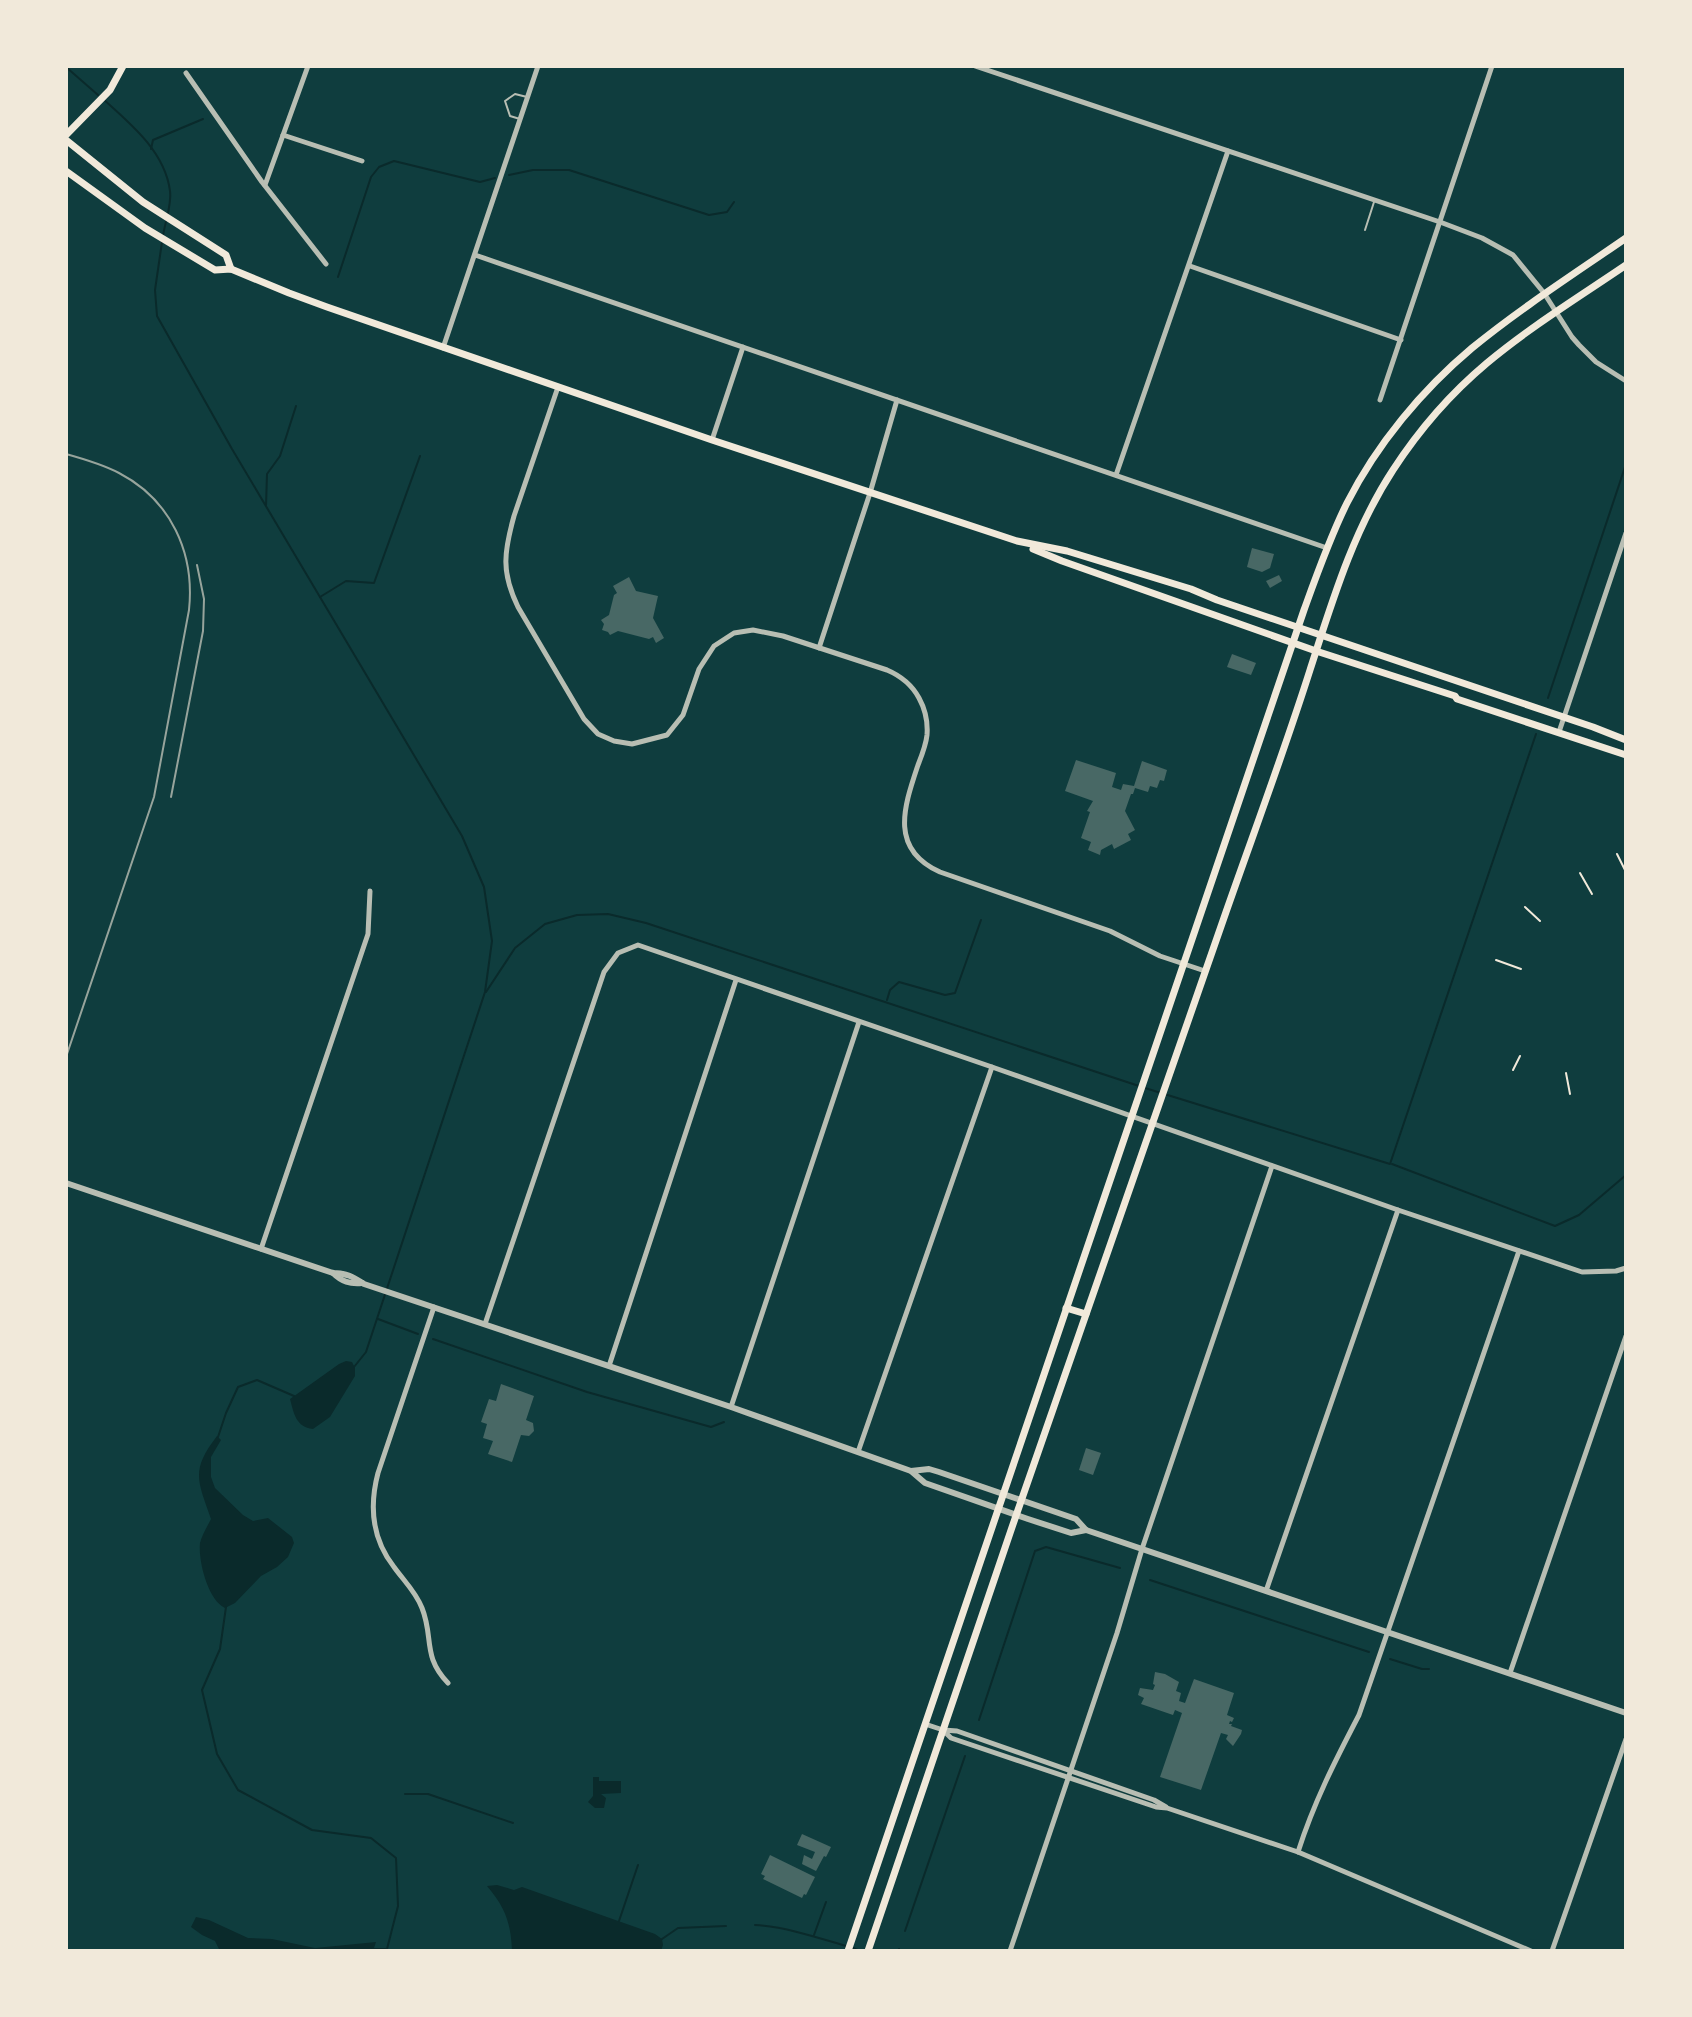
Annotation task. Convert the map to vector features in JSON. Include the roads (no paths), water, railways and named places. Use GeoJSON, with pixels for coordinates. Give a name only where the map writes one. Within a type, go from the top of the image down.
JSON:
{"type":"FeatureCollection","features":[{"type":"Feature","properties":{"kind":"main road"},"geometry":{"type":"LineString","coordinates":[[123,66],[110,90],[66,138],[143,202],[226,255],[231,269]]}},
{"type":"Feature","properties":{"kind":"main road"},"geometry":{"type":"LineString","coordinates":[[66,171],[145,228],[215,270],[231,269],[443,348],[1017,541],[1062,561],[1316,651],[1626,755]]}},
{"type":"Feature","properties":{"kind":"main road"},"geometry":{"type":"LineString","coordinates":[[848,1951],[1299,627],[1327,548],[1348,501],[1371,462],[1417,402],[1472,348],[1544,293],[1626,238]]}},
{"type":"Feature","properties":{"kind":"main road"},"geometry":{"type":"LineString","coordinates":[[869,1948],[1016,1514],[1362,525],[1407,450],[1436,412],[1471,377],[1489,361],[1626,265]]}},
{"type":"Feature","properties":{"kind":"main road"},"geometry":{"type":"LineString","coordinates":[[1017,541],[1067,551],[1191,589],[1626,740]]}},
{"type":"Feature","properties":{"kind":"main road"},"geometry":{"type":"LineString","coordinates":[[1066,1308],[1086,1314]]}},
{"type":"Feature","properties":{"kind":"street"},"geometry":{"type":"LineString","coordinates":[[265,185],[308,66]]}},
{"type":"Feature","properties":{"kind":"street"},"geometry":{"type":"LineString","coordinates":[[443,348],[538,66]]}},
{"type":"Feature","properties":{"kind":"street"},"geometry":{"type":"LineString","coordinates":[[975,66],[1482,238],[1508,251],[1544,293],[1572,337],[1606,369],[1626,381]]}},
{"type":"Feature","properties":{"kind":"street"},"geometry":{"type":"LineString","coordinates":[[1380,400],[1492,66]]}},
{"type":"Feature","properties":{"kind":"street"},"geometry":{"type":"LineString","coordinates":[[186,73],[265,185],[326,264]]}},
{"type":"Feature","properties":{"kind":"street"},"geometry":{"type":"LineString","coordinates":[[283,135],[362,161]]}},
{"type":"Feature","properties":{"kind":"street"},"geometry":{"type":"LineString","coordinates":[[1116,475],[1228,151]]}},
{"type":"Feature","properties":{"kind":"street"},"geometry":{"type":"LineString","coordinates":[[475,255],[1327,548]]}},
{"type":"Feature","properties":{"kind":"street"},"geometry":{"type":"LineString","coordinates":[[1190,266],[1401,340]]}},
{"type":"Feature","properties":{"kind":"street"},"geometry":{"type":"LineString","coordinates":[[712,440],[743,347]]}},
{"type":"Feature","properties":{"kind":"street"},"geometry":{"type":"LineString","coordinates":[[558,387],[514,516],[505,559],[509,588],[518,607],[584,719],[598,734],[632,744],[667,735],[683,715],[699,669],[714,646],[734,633],[753,630],[783,636],[895,673],[911,686],[926,716],[927,734],[906,800],[904,820],[908,843],[923,863],[940,872],[1110,931],[1150,952],[1205,971]]}},
{"type":"Feature","properties":{"kind":"street"},"geometry":{"type":"LineString","coordinates":[[819,648],[897,400]]}},
{"type":"Feature","properties":{"kind":"street"},"geometry":{"type":"LineString","coordinates":[[1559,732],[1626,533]]}},
{"type":"Feature","properties":{"kind":"street"},"geometry":{"type":"LineString","coordinates":[[261,1249],[368,934],[370,891]]}},
{"type":"Feature","properties":{"kind":"street"},"geometry":{"type":"LineString","coordinates":[[485,1324],[604,972],[618,953],[638,945],[1582,1272],[1626,1268]]}},
{"type":"Feature","properties":{"kind":"street"},"geometry":{"type":"LineString","coordinates":[[609,1366],[736,980]]}},
{"type":"Feature","properties":{"kind":"street"},"geometry":{"type":"LineString","coordinates":[[731,1407],[859,1022]]}},
{"type":"Feature","properties":{"kind":"street"},"geometry":{"type":"LineString","coordinates":[[858,1452],[992,1067]]}},
{"type":"Feature","properties":{"kind":"street"},"geometry":{"type":"LineString","coordinates":[[1010,1951],[1272,1166]]}},
{"type":"Feature","properties":{"kind":"street"},"geometry":{"type":"LineString","coordinates":[[66,1183],[333,1273],[339,1280],[363,1284],[434,1307],[731,1407],[911,1471],[925,1483],[1071,1533],[1086,1530]]}},
{"type":"Feature","properties":{"kind":"street"},"geometry":{"type":"LineString","coordinates":[[1266,1591],[1398,1210]]}},
{"type":"Feature","properties":{"kind":"street"},"geometry":{"type":"LineString","coordinates":[[1298,1852],[1328,1774],[1359,1715],[1519,1251]]}},
{"type":"Feature","properties":{"kind":"street"},"geometry":{"type":"LineString","coordinates":[[434,1307],[378,1473],[373,1492],[373,1517],[386,1557],[414,1591],[421,1606],[431,1659],[448,1683]]}},
{"type":"Feature","properties":{"kind":"street"},"geometry":{"type":"LineString","coordinates":[[1510,1673],[1626,1336]]}},
{"type":"Feature","properties":{"kind":"street"},"geometry":{"type":"LineString","coordinates":[[911,1471],[929,1469],[1021,1500],[1076,1519],[1086,1530],[1626,1713]]}},
{"type":"Feature","properties":{"kind":"street"},"geometry":{"type":"LineString","coordinates":[[925,1724],[943,1730],[951,1738],[1070,1774],[1156,1807],[1298,1852],[1531,1951]]}},
{"type":"Feature","properties":{"kind":"street"},"geometry":{"type":"LineString","coordinates":[[1552,1951],[1626,1739]]}},
{"type":"Feature","properties":{"kind":"lane"},"geometry":{"type":"LineString","coordinates":[[521,120],[510,116],[505,101],[515,94],[528,98]]}},
{"type":"Feature","properties":{"kind":"lane"},"geometry":{"type":"LineString","coordinates":[[1365,230],[1375,201]]}},
{"type":"Feature","properties":{"kind":"water"},"geometry":{"type":"Polygon","coordinates":[[[346,1361],[352,1362],[355,1376],[330,1417],[313,1429],[303,1426],[290,1399],[346,1361]]]}},
{"type":"Feature","properties":{"kind":"water"},"geometry":{"type":"Polygon","coordinates":[[[217,1436],[221,1440],[211,1457],[211,1477],[215,1488],[243,1515],[253,1521],[268,1518],[292,1537],[294,1543],[288,1557],[261,1576],[235,1603],[225,1608],[209,1589],[200,1551],[201,1540],[211,1519],[200,1485],[200,1468],[217,1436]]]}},
{"type":"Feature","properties":{"kind":"water"},"geometry":{"type":"Polygon","coordinates":[[[593,1777],[599,1777],[599,1781],[621,1781],[621,1793],[601,1794],[606,1798],[604,1808],[595,1808],[588,1802],[593,1796],[593,1777]]]}},
{"type":"Feature","properties":{"kind":"water"},"geometry":{"type":"Polygon","coordinates":[[[497,1885],[514,1890],[522,1887],[655,1934],[662,1939],[661,1951],[512,1951],[506,1916],[487,1886],[497,1885]]]}},
{"type":"Feature","properties":{"kind":"water"},"geometry":{"type":"Polygon","coordinates":[[[196,1917],[248,1938],[272,1939],[315,1948],[376,1942],[373,1951],[220,1951],[215,1941],[191,1927],[196,1917]]]}},
{"type":"Feature","properties":{"kind":"waterway"},"geometry":{"type":"LineString","coordinates":[[66,67],[98,95]]}},
{"type":"Feature","properties":{"kind":"waterway"},"geometry":{"type":"LineString","coordinates":[[103,99],[145,140],[167,177],[170,196],[163,236]]}},
{"type":"Feature","properties":{"kind":"waterway"},"geometry":{"type":"LineString","coordinates":[[151,149],[153,140],[203,119]]}},
{"type":"Feature","properties":{"kind":"waterway"},"geometry":{"type":"LineString","coordinates":[[338,277],[371,177],[379,167],[394,161],[480,182],[495,178]]}},
{"type":"Feature","properties":{"kind":"waterway"},"geometry":{"type":"LineString","coordinates":[[509,175],[533,170],[569,170],[709,215],[727,212],[734,202]]}},
{"type":"Feature","properties":{"kind":"waterway"},"geometry":{"type":"LineString","coordinates":[[162,242],[155,290],[157,316],[232,449],[462,836],[484,887],[492,941],[485,992],[366,1352],[354,1367]]}},
{"type":"Feature","properties":{"kind":"waterway"},"geometry":{"type":"LineString","coordinates":[[266,506],[267,474],[280,456],[296,406]]}},
{"type":"Feature","properties":{"kind":"waterway"},"geometry":{"type":"LineString","coordinates":[[320,597],[346,581],[374,583],[420,456]]}},
{"type":"Feature","properties":{"kind":"waterway"},"geometry":{"type":"LineString","coordinates":[[1548,698],[1626,464]]}},
{"type":"Feature","properties":{"kind":"waterway"},"geometry":{"type":"LineString","coordinates":[[1145,1088],[1390,1164],[1536,734]]}},
{"type":"Feature","properties":{"kind":"waterway"},"geometry":{"type":"LineString","coordinates":[[486,992],[515,948],[545,924],[577,915],[608,914],[646,923],[1139,1086]]}},
{"type":"Feature","properties":{"kind":"waterway"},"geometry":{"type":"LineString","coordinates":[[887,1000],[890,990],[899,982],[945,995],[955,993],[981,920]]}},
{"type":"Feature","properties":{"kind":"waterway"},"geometry":{"type":"LineString","coordinates":[[1392,1164],[1555,1226],[1579,1215],[1626,1175]]}},
{"type":"Feature","properties":{"kind":"waterway"},"geometry":{"type":"LineString","coordinates":[[378,1319],[418,1334]]}},
{"type":"Feature","properties":{"kind":"waterway"},"geometry":{"type":"LineString","coordinates":[[433,1339],[587,1392],[711,1427],[724,1422]]}},
{"type":"Feature","properties":{"kind":"waterway"},"geometry":{"type":"LineString","coordinates":[[218,1437],[238,1387],[257,1380],[294,1396]]}},
{"type":"Feature","properties":{"kind":"waterway"},"geometry":{"type":"LineString","coordinates":[[979,1720],[1035,1551],[1046,1547],[1120,1568]]}},
{"type":"Feature","properties":{"kind":"waterway"},"geometry":{"type":"LineString","coordinates":[[1150,1580],[1369,1652]]}},
{"type":"Feature","properties":{"kind":"waterway"},"geometry":{"type":"LineString","coordinates":[[226,1607],[220,1649],[202,1690],[217,1754],[238,1790],[312,1830],[371,1838],[396,1858],[398,1906],[387,1949],[372,1949]]}},
{"type":"Feature","properties":{"kind":"waterway"},"geometry":{"type":"LineString","coordinates":[[1390,1659],[1429,1669]]}},
{"type":"Feature","properties":{"kind":"waterway"},"geometry":{"type":"LineString","coordinates":[[905,1931],[965,1756]]}},
{"type":"Feature","properties":{"kind":"waterway"},"geometry":{"type":"LineString","coordinates":[[405,1794],[428,1794],[513,1823]]}},
{"type":"Feature","properties":{"kind":"waterway"},"geometry":{"type":"LineString","coordinates":[[619,1921],[638,1865]]}},
{"type":"Feature","properties":{"kind":"waterway"},"geometry":{"type":"LineString","coordinates":[[814,1935],[826,1902]]}},
{"type":"Feature","properties":{"kind":"waterway"},"geometry":{"type":"LineString","coordinates":[[755,1925],[790,1930],[846,1946]]}},
{"type":"Feature","properties":{"kind":"waterway"},"geometry":{"type":"LineString","coordinates":[[662,1939],[678,1928],[726,1926]]}},
{"type":"Feature","properties":{"kind":"waterway"},"geometry":{"type":"LineString","coordinates":[[853,1948],[860,1951]]}},
{"type":"Feature","properties":{"kind":"railway"},"geometry":{"type":"LineString","coordinates":[[66,454],[119,473],[153,498],[176,530],[188,568],[190,589],[189,610],[154,797],[66,1057]]}},
{"type":"Feature","properties":{"kind":"railway"},"geometry":{"type":"LineString","coordinates":[[171,797],[203,631],[204,599],[197,565]]}}]}
